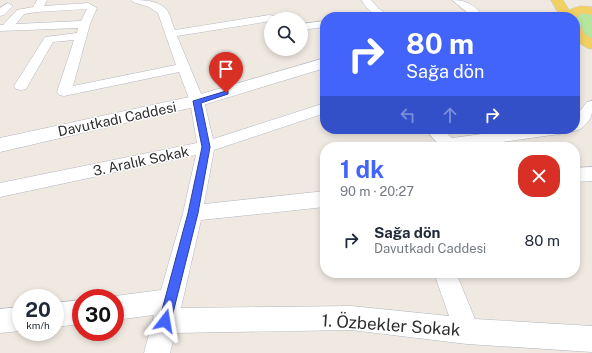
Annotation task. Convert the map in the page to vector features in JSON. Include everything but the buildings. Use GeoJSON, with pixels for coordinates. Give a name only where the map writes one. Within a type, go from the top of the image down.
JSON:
{"type":"FeatureCollection","features":[{"type":"Feature","properties":{"kind":"main road"},"geometry":{"type":"LineString","coordinates":[[557,0],[564,12]]}},
{"type":"Feature","properties":{"kind":"main road"},"geometry":{"type":"LineString","coordinates":[[580,0],[592,6]]}},
{"type":"Feature","properties":{"kind":"main road"},"geometry":{"type":"LineString","coordinates":[[575,12],[578,10],[592,11]]}},
{"type":"Feature","properties":{"kind":"main road"},"geometry":{"type":"LineString","coordinates":[[580,36],[592,46]]}},
{"type":"Feature","properties":{"kind":"main road","name":"Davutkadı Caddesi"},"geometry":{"type":"LineString","coordinates":[[0,145],[197,101],[320,64]]}},
{"type":"Feature","properties":{"kind":"street"},"geometry":{"type":"LineString","coordinates":[[136,0],[152,5],[162,11],[197,101],[206,147],[193,213],[157,353]]}},
{"type":"Feature","properties":{"kind":"street"},"geometry":{"type":"LineString","coordinates":[[366,0],[377,12]]}},
{"type":"Feature","properties":{"kind":"street"},"geometry":{"type":"LineString","coordinates":[[456,0],[466,5],[474,12]]}},
{"type":"Feature","properties":{"kind":"street"},"geometry":{"type":"LineString","coordinates":[[4,28],[21,12],[40,4],[88,6],[92,8],[81,36],[64,92],[184,67]]}},
{"type":"Feature","properties":{"kind":"street"},"geometry":{"type":"LineString","coordinates":[[0,13],[8,6]]}},
{"type":"Feature","properties":{"kind":"street"},"geometry":{"type":"LineString","coordinates":[[171,34],[264,19]]}},
{"type":"Feature","properties":{"kind":"street"},"geometry":{"type":"LineString","coordinates":[[4,28],[85,24]]}},
{"type":"Feature","properties":{"kind":"street"},"geometry":{"type":"LineString","coordinates":[[308,26],[320,25]]}},
{"type":"Feature","properties":{"kind":"street"},"geometry":{"type":"LineString","coordinates":[[21,86],[49,39],[81,36]]}},
{"type":"Feature","properties":{"kind":"street"},"geometry":{"type":"LineString","coordinates":[[580,121],[592,105]]}},
{"type":"Feature","properties":{"kind":"street","name":"3. Aralık Sokak"},"geometry":{"type":"LineString","coordinates":[[0,190],[206,147],[320,110]]}},
{"type":"Feature","properties":{"kind":"street"},"geometry":{"type":"LineString","coordinates":[[438,134],[446,142]]}},
{"type":"Feature","properties":{"kind":"street"},"geometry":{"type":"LineString","coordinates":[[463,142],[522,134]]}},
{"type":"Feature","properties":{"kind":"street"},"geometry":{"type":"LineString","coordinates":[[580,175],[592,174]]}},
{"type":"Feature","properties":{"kind":"street"},"geometry":{"type":"LineString","coordinates":[[193,213],[320,200]]}},
{"type":"Feature","properties":{"kind":"street"},"geometry":{"type":"LineString","coordinates":[[447,278],[467,331]]}},
{"type":"Feature","properties":{"kind":"street","name":"1. Özbekler Sokak"},"geometry":{"type":"LineString","coordinates":[[124,309],[351,318],[467,331],[592,338]]}},
{"type":"Feature","properties":{"kind":"street"},"geometry":{"type":"LineString","coordinates":[[0,321],[12,320]]}},
{"type":"Feature","properties":{"kind":"green space"},"geometry":{"type":"Polygon","coordinates":[[[580,14],[592,15],[592,41],[580,30],[580,14]]]}},
{"type":"Feature","properties":{"kind":"route"},"geometry":{"type":"LineString","coordinates":[[165,321],[193,213],[206,147],[197,101],[226,93]]}}]}
